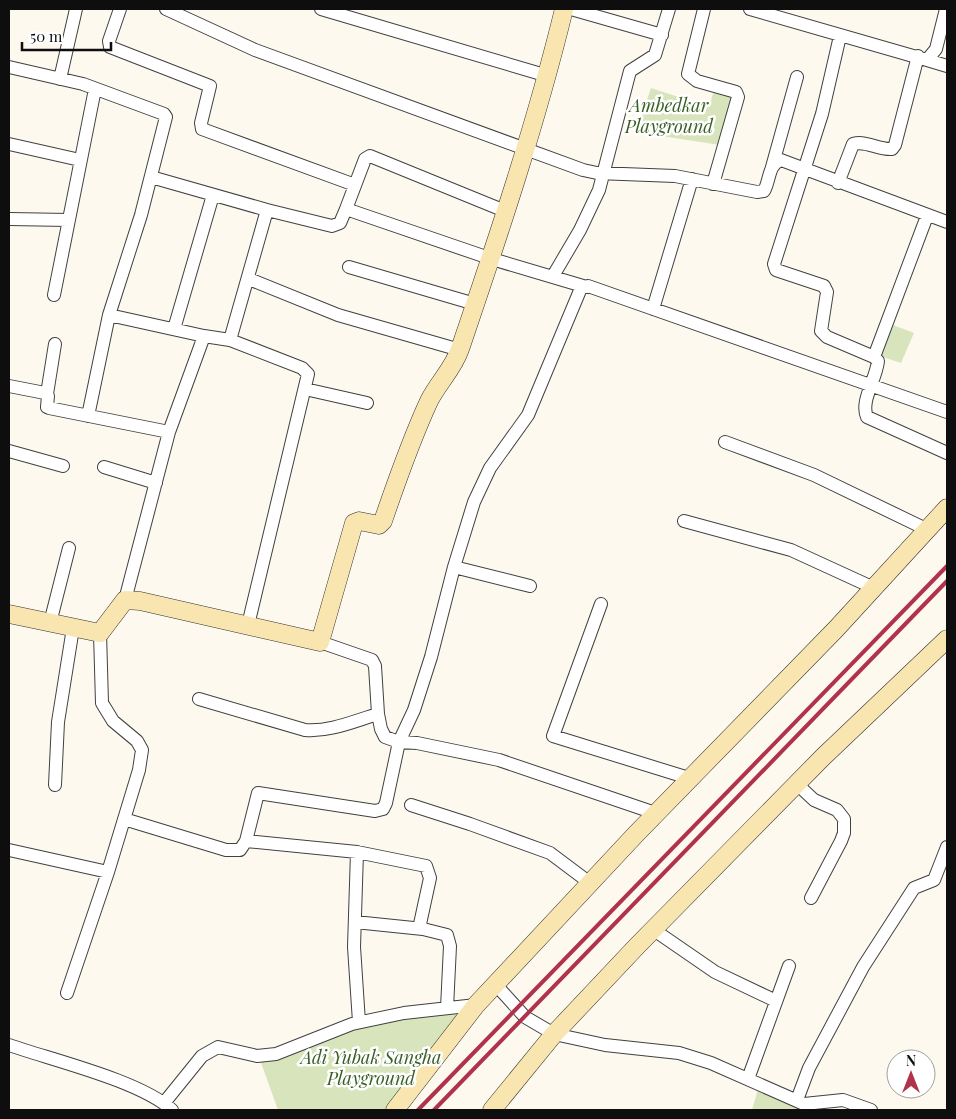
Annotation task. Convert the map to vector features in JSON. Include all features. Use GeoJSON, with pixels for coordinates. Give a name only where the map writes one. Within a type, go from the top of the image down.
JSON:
{"type":"FeatureCollection","features":[{"type":"Feature","properties":{"kind":"street"},"geometry":{"type":"LineString","coordinates":[[60,79],[76,9]]}},
{"type":"Feature","properties":{"kind":"street"},"geometry":{"type":"LineString","coordinates":[[120,9],[109,41],[110,47],[210,86],[201,123],[202,129],[355,185]]}},
{"type":"Feature","properties":{"kind":"street"},"geometry":{"type":"LineString","coordinates":[[166,9],[255,50],[583,170],[604,174],[665,175],[745,191],[764,191],[797,77]]}},
{"type":"Feature","properties":{"kind":"street"},"geometry":{"type":"LineString","coordinates":[[321,9],[548,76]]}},
{"type":"Feature","properties":{"kind":"street"},"geometry":{"type":"LineString","coordinates":[[320,642],[354,523],[360,521],[378,525],[383,521],[417,428],[432,396],[450,371],[460,350],[492,259],[505,211],[548,76],[564,9]]}},
{"type":"Feature","properties":{"kind":"street"},"geometry":{"type":"LineString","coordinates":[[571,9],[662,35]]}},
{"type":"Feature","properties":{"kind":"street"},"geometry":{"type":"LineString","coordinates":[[552,276],[589,212],[604,174],[626,79],[634,66],[655,55],[669,9]]}},
{"type":"Feature","properties":{"kind":"street"},"geometry":{"type":"LineString","coordinates":[[704,9],[688,74],[697,81],[736,92],[738,97],[713,184]]}},
{"type":"Feature","properties":{"kind":"street"},"geometry":{"type":"LineString","coordinates":[[750,9],[947,66]]}},
{"type":"Feature","properties":{"kind":"street"},"geometry":{"type":"LineString","coordinates":[[838,183],[852,144],[863,143],[886,150],[892,149],[895,146],[923,58],[936,49],[946,9]]}},
{"type":"Feature","properties":{"kind":"street"},"geometry":{"type":"LineString","coordinates":[[840,36],[822,114],[774,264],[776,270],[824,286],[827,292],[821,331],[827,337],[874,357],[878,361],[872,386],[864,402],[863,409],[870,420],[947,453]]}},
{"type":"Feature","properties":{"kind":"street"},"geometry":{"type":"LineString","coordinates":[[9,67],[95,89],[164,114],[166,117],[151,177],[109,315],[88,416]]}},
{"type":"Feature","properties":{"kind":"street"},"geometry":{"type":"LineString","coordinates":[[54,295],[95,89]]}},
{"type":"Feature","properties":{"kind":"street"},"geometry":{"type":"LineString","coordinates":[[9,144],[80,160]]}},
{"type":"Feature","properties":{"kind":"street"},"geometry":{"type":"LineString","coordinates":[[151,177],[267,210],[332,226],[340,223],[366,159],[370,156],[505,211]]}},
{"type":"Feature","properties":{"kind":"street"},"geometry":{"type":"LineString","coordinates":[[772,167],[775,162],[781,160],[803,170],[947,222]]}},
{"type":"Feature","properties":{"kind":"street"},"geometry":{"type":"LineString","coordinates":[[653,309],[692,179]]}},
{"type":"Feature","properties":{"kind":"street"},"geometry":{"type":"LineString","coordinates":[[174,329],[213,194]]}},
{"type":"Feature","properties":{"kind":"street"},"geometry":{"type":"LineString","coordinates":[[346,209],[492,259],[552,276],[653,309],[947,412]]}},
{"type":"Feature","properties":{"kind":"street"},"geometry":{"type":"LineString","coordinates":[[230,340],[267,210]]}},
{"type":"Feature","properties":{"kind":"street"},"geometry":{"type":"LineString","coordinates":[[874,357],[927,216]]}},
{"type":"Feature","properties":{"kind":"street"},"geometry":{"type":"LineString","coordinates":[[9,220],[69,220]]}},
{"type":"Feature","properties":{"kind":"street"},"geometry":{"type":"LineString","coordinates":[[349,267],[475,304]]}},
{"type":"Feature","properties":{"kind":"street"},"geometry":{"type":"LineString","coordinates":[[248,279],[338,315],[460,350]]}},
{"type":"Feature","properties":{"kind":"street"},"geometry":{"type":"LineString","coordinates":[[124,818],[226,850],[240,850],[246,841],[258,793],[375,811],[383,809],[386,803],[399,742],[414,710],[428,666],[454,567],[483,482],[490,468],[528,416],[583,286]]}},
{"type":"Feature","properties":{"kind":"street"},"geometry":{"type":"LineString","coordinates":[[109,315],[230,340],[306,370],[308,374],[248,626]]}},
{"type":"Feature","properties":{"kind":"street"},"geometry":{"type":"LineString","coordinates":[[67,993],[108,872],[138,770],[142,750],[137,741],[113,721],[102,703],[100,633],[125,600],[169,432],[204,336]]}},
{"type":"Feature","properties":{"kind":"street"},"geometry":{"type":"LineString","coordinates":[[55,344],[46,404],[49,408],[169,432]]}},
{"type":"Feature","properties":{"kind":"street"},"geometry":{"type":"LineString","coordinates":[[9,386],[47,394]]}},
{"type":"Feature","properties":{"kind":"street"},"geometry":{"type":"LineString","coordinates":[[304,389],[368,403]]}},
{"type":"Feature","properties":{"kind":"street"},"geometry":{"type":"LineString","coordinates":[[726,442],[814,475],[928,530]]}},
{"type":"Feature","properties":{"kind":"street"},"geometry":{"type":"LineString","coordinates":[[9,451],[63,466]]}},
{"type":"Feature","properties":{"kind":"street"},"geometry":{"type":"LineString","coordinates":[[104,467],[156,483]]}},
{"type":"Feature","properties":{"kind":"street"},"geometry":{"type":"LineString","coordinates":[[395,1110],[476,1006],[497,986],[590,883],[874,588],[947,508]]}},
{"type":"Feature","properties":{"kind":"street"},"geometry":{"type":"LineString","coordinates":[[684,521],[791,550],[874,588]]}},
{"type":"Feature","properties":{"kind":"street"},"geometry":{"type":"LineString","coordinates":[[50,623],[70,548]]}},
{"type":"Feature","properties":{"kind":"street"},"geometry":{"type":"LineString","coordinates":[[454,567],[530,586]]}},
{"type":"Feature","properties":{"kind":"street"},"geometry":{"type":"LineString","coordinates":[[125,600],[140,601],[320,642],[372,660],[378,714],[385,737],[399,742],[417,743],[499,760],[658,814]]}},
{"type":"Feature","properties":{"kind":"street"},"geometry":{"type":"LineString","coordinates":[[601,604],[553,736],[692,779]]}},
{"type":"Feature","properties":{"kind":"street"},"geometry":{"type":"LineString","coordinates":[[9,614],[100,633]]}},
{"type":"Feature","properties":{"kind":"street"},"geometry":{"type":"LineString","coordinates":[[55,785],[58,722],[73,628]]}},
{"type":"Feature","properties":{"kind":"street"},"geometry":{"type":"LineString","coordinates":[[492,1110],[554,1034],[654,930],[797,784],[947,639]]}},
{"type":"Feature","properties":{"kind":"street"},"geometry":{"type":"LineString","coordinates":[[199,699],[305,730],[329,729],[378,714]]}},
{"type":"Feature","properties":{"kind":"street"},"geometry":{"type":"LineString","coordinates":[[797,784],[814,800],[837,810],[844,819],[844,833],[841,841],[811,898]]}},
{"type":"Feature","properties":{"kind":"street"},"geometry":{"type":"LineString","coordinates":[[411,805],[550,853],[590,883]]}},
{"type":"Feature","properties":{"kind":"street"},"geometry":{"type":"LineString","coordinates":[[246,841],[357,852],[426,866],[430,878],[420,918],[422,929]]}},
{"type":"Feature","properties":{"kind":"street"},"geometry":{"type":"LineString","coordinates":[[796,1100],[809,1068],[863,967],[914,888],[934,880],[947,847]]}},
{"type":"Feature","properties":{"kind":"street"},"geometry":{"type":"LineString","coordinates":[[9,850],[108,872]]}},
{"type":"Feature","properties":{"kind":"street"},"geometry":{"type":"LineString","coordinates":[[357,852],[354,948],[360,1022]]}},
{"type":"Feature","properties":{"kind":"street"},"geometry":{"type":"LineString","coordinates":[[355,922],[422,929],[447,935],[450,946],[447,1008]]}},
{"type":"Feature","properties":{"kind":"street"},"geometry":{"type":"LineString","coordinates":[[654,930],[715,972],[776,1001]]}},
{"type":"Feature","properties":{"kind":"street"},"geometry":{"type":"LineString","coordinates":[[748,1079],[789,966]]}},
{"type":"Feature","properties":{"kind":"street"},"geometry":{"type":"LineString","coordinates":[[497,986],[525,1017],[554,1034],[605,1045],[678,1053],[711,1063],[796,1100],[813,1104],[843,1100],[871,1110]]}},
{"type":"Feature","properties":{"kind":"street"},"geometry":{"type":"LineString","coordinates":[[9,1045],[120,1082],[157,1097],[168,1106],[202,1056],[218,1047],[256,1056],[276,1054],[360,1022],[404,1013],[476,1006]]}},
{"type":"Feature","properties":{"kind":"green space","name":"Ambedkar Playground"},"geometry":{"type":"Polygon","coordinates":[[[716,84],[744,93],[726,146],[636,132],[651,88],[709,107],[716,84]]]}},
{"type":"Feature","properties":{"kind":"green space"},"geometry":{"type":"Polygon","coordinates":[[[893,325],[914,333],[901,363],[880,356],[893,325]]]}},
{"type":"Feature","properties":{"kind":"green space","name":"Adi Yubak Sangha Playground"},"geometry":{"type":"Polygon","coordinates":[[[470,1008],[388,1110],[278,1110],[260,1060],[360,1027],[406,1016],[470,1008]]]}},
{"type":"Feature","properties":{"kind":"green space"},"geometry":{"type":"Polygon","coordinates":[[[758,1089],[804,1110],[752,1110],[758,1089]]]}},
{"type":"Feature","properties":{"kind":"railway"},"geometry":{"type":"LineString","coordinates":[[418,1110],[947,566]]}},
{"type":"Feature","properties":{"kind":"railway"},"geometry":{"type":"LineString","coordinates":[[434,1110],[947,581]]}}]}
